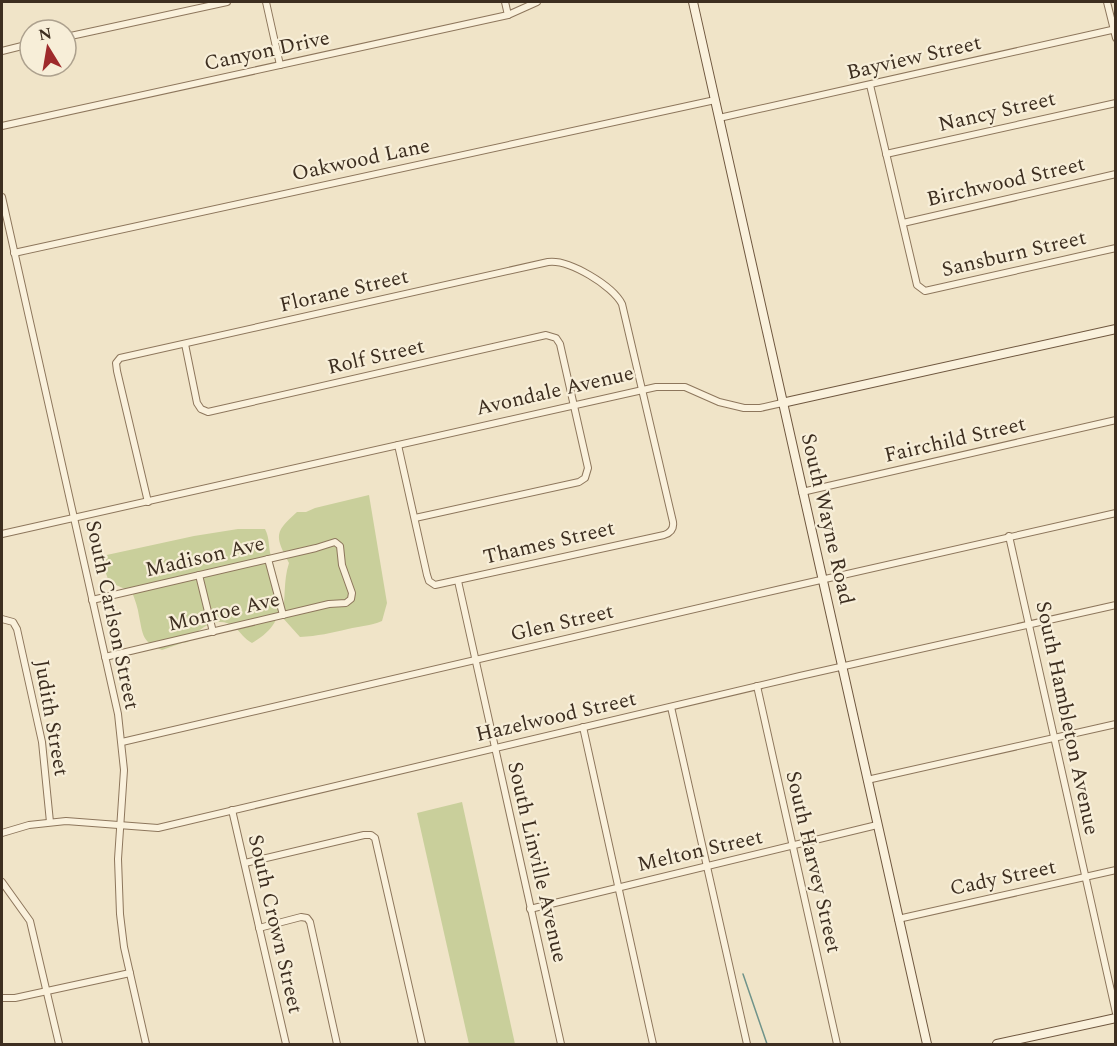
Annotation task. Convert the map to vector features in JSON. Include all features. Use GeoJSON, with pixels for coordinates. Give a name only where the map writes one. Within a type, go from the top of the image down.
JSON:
{"type":"FeatureCollection","features":[{"type":"Feature","properties":{"kind":"main road","name":"South Wayne Road"},"geometry":{"type":"LineString","coordinates":[[693,2],[927,1044]]}},
{"type":"Feature","properties":{"kind":"main road","name":"Avondale Avenue"},"geometry":{"type":"LineString","coordinates":[[782,403],[1116,329]]}},
{"type":"Feature","properties":{"kind":"main road"},"geometry":{"type":"LineString","coordinates":[[998,1044],[1116,1018]]}},
{"type":"Feature","properties":{"kind":"street"},"geometry":{"type":"LineString","coordinates":[[78,34],[227,2]]}},
{"type":"Feature","properties":{"kind":"street"},"geometry":{"type":"LineString","coordinates":[[266,2],[280,65]]}},
{"type":"Feature","properties":{"kind":"street"},"geometry":{"type":"LineString","coordinates":[[505,2],[508,15]]}},
{"type":"Feature","properties":{"kind":"street","name":"Canyon Drive"},"geometry":{"type":"LineString","coordinates":[[2,126],[508,15],[537,2]]}},
{"type":"Feature","properties":{"kind":"street"},"geometry":{"type":"LineString","coordinates":[[1107,2],[1116,38]]}},
{"type":"Feature","properties":{"kind":"street","name":"Bayview Street"},"geometry":{"type":"LineString","coordinates":[[719,118],[1115,29]]}},
{"type":"Feature","properties":{"kind":"street"},"geometry":{"type":"LineString","coordinates":[[2,51],[18,48]]}},
{"type":"Feature","properties":{"kind":"street"},"geometry":{"type":"LineString","coordinates":[[870,85],[903,223]]}},
{"type":"Feature","properties":{"kind":"street","name":"Oakwood Lane"},"geometry":{"type":"LineString","coordinates":[[15,253],[715,100]]}},
{"type":"Feature","properties":{"kind":"street","name":"Nancy Street"},"geometry":{"type":"LineString","coordinates":[[886,154],[1116,102]]}},
{"type":"Feature","properties":{"kind":"street","name":"Birchwood Street"},"geometry":{"type":"LineString","coordinates":[[903,223],[1116,174]]}},
{"type":"Feature","properties":{"kind":"street","name":"South Carlson Street"},"geometry":{"type":"LineString","coordinates":[[2,198],[116,705],[122,742],[124,783],[118,860],[118,898],[122,936],[146,1044]]}},
{"type":"Feature","properties":{"kind":"street","name":"Sansburn Street"},"geometry":{"type":"LineString","coordinates":[[903,223],[917,285],[925,291],[1116,248]]}},
{"type":"Feature","properties":{"kind":"street","name":"Florane Street"},"geometry":{"type":"LineString","coordinates":[[148,502],[116,368],[116,363],[124,357],[559,261],[611,290],[620,299],[642,390]]}},
{"type":"Feature","properties":{"kind":"street","name":"Rolf Street"},"geometry":{"type":"LineString","coordinates":[[184,344],[197,403],[200,408],[208,412],[549,335],[556,338],[560,344],[574,405]]}},
{"type":"Feature","properties":{"kind":"street","name":"Avondale Avenue"},"geometry":{"type":"LineString","coordinates":[[2,534],[664,386],[685,387],[727,405],[744,408],[760,408],[782,403]]}},
{"type":"Feature","properties":{"kind":"street","name":"Thames Street"},"geometry":{"type":"LineString","coordinates":[[398,445],[429,581],[438,585],[664,536],[670,532],[673,522],[642,390]]}},
{"type":"Feature","properties":{"kind":"street"},"geometry":{"type":"LineString","coordinates":[[415,518],[579,482],[586,477],[588,468],[574,405]]}},
{"type":"Feature","properties":{"kind":"street","name":"Fairchild Street"},"geometry":{"type":"LineString","coordinates":[[802,492],[1116,420]]}},
{"type":"Feature","properties":{"kind":"street","name":"Glen Street"},"geometry":{"type":"LineString","coordinates":[[122,742],[1116,513]]}},
{"type":"Feature","properties":{"kind":"street","name":"South Hambleton Avenue"},"geometry":{"type":"LineString","coordinates":[[1009,536],[1116,1013]]}},
{"type":"Feature","properties":{"kind":"street","name":"Madison Ave"},"geometry":{"type":"LineString","coordinates":[[92,600],[335,542],[340,546],[342,565],[352,593],[351,599]]}},
{"type":"Feature","properties":{"kind":"street"},"geometry":{"type":"LineString","coordinates":[[268,559],[283,615]]}},
{"type":"Feature","properties":{"kind":"street"},"geometry":{"type":"LineString","coordinates":[[199,575],[213,632]]}},
{"type":"Feature","properties":{"kind":"street","name":"South Linville Avenue"},"geometry":{"type":"LineString","coordinates":[[458,581],[561,1044]]}},
{"type":"Feature","properties":{"kind":"street","name":"Monroe Ave"},"geometry":{"type":"LineString","coordinates":[[105,657],[330,604],[346,603],[351,599]]}},
{"type":"Feature","properties":{"kind":"street","name":"Hazelwood Street"},"geometry":{"type":"LineString","coordinates":[[2,832],[51,822],[82,821],[153,829],[757,686],[1116,605]]}},
{"type":"Feature","properties":{"kind":"street","name":"Judith Street"},"geometry":{"type":"LineString","coordinates":[[2,619],[13,622],[17,629],[42,742],[51,822]]}},
{"type":"Feature","properties":{"kind":"street","name":"South Harvey Street"},"geometry":{"type":"LineString","coordinates":[[757,686],[837,1044]]}},
{"type":"Feature","properties":{"kind":"street"},"geometry":{"type":"LineString","coordinates":[[671,707],[747,1044]]}},
{"type":"Feature","properties":{"kind":"street"},"geometry":{"type":"LineString","coordinates":[[867,780],[1116,724]]}},
{"type":"Feature","properties":{"kind":"street"},"geometry":{"type":"LineString","coordinates":[[583,727],[653,1044]]}},
{"type":"Feature","properties":{"kind":"street","name":"South Crown Street"},"geometry":{"type":"LineString","coordinates":[[232,810],[286,1044]]}},
{"type":"Feature","properties":{"kind":"street","name":"Melton Street"},"geometry":{"type":"LineString","coordinates":[[530,909],[877,825]]}},
{"type":"Feature","properties":{"kind":"street"},"geometry":{"type":"LineString","coordinates":[[245,863],[364,835],[373,836],[376,840],[422,1044]]}},
{"type":"Feature","properties":{"kind":"street","name":"Cady Street"},"geometry":{"type":"LineString","coordinates":[[898,919],[1116,870]]}},
{"type":"Feature","properties":{"kind":"street"},"geometry":{"type":"LineString","coordinates":[[2,882],[30,921],[58,1044]]}},
{"type":"Feature","properties":{"kind":"street"},"geometry":{"type":"LineString","coordinates":[[260,928],[301,917],[307,918],[310,922],[337,1044]]}},
{"type":"Feature","properties":{"kind":"street"},"geometry":{"type":"LineString","coordinates":[[2,998],[46,992],[130,973]]}},
{"type":"Feature","properties":{"kind":"green space"},"geometry":{"type":"Polygon","coordinates":[[[369,495],[387,603],[382,621],[330,633],[300,637],[282,617],[289,563],[281,546],[279,534],[284,524],[297,512],[306,512],[369,495]]]}},
{"type":"Feature","properties":{"kind":"green space"},"geometry":{"type":"Polygon","coordinates":[[[238,529],[265,529],[267,533],[280,594],[278,615],[273,625],[252,643],[234,627],[222,622],[203,628],[188,642],[162,650],[147,641],[132,592],[109,582],[102,556],[238,529]]]}},
{"type":"Feature","properties":{"kind":"green space"},"geometry":{"type":"Polygon","coordinates":[[[462,802],[515,1044],[469,1044],[417,813],[462,802]]]}},
{"type":"Feature","properties":{"kind":"waterway"},"geometry":{"type":"LineString","coordinates":[[743,974],[767,1044]]}}]}
